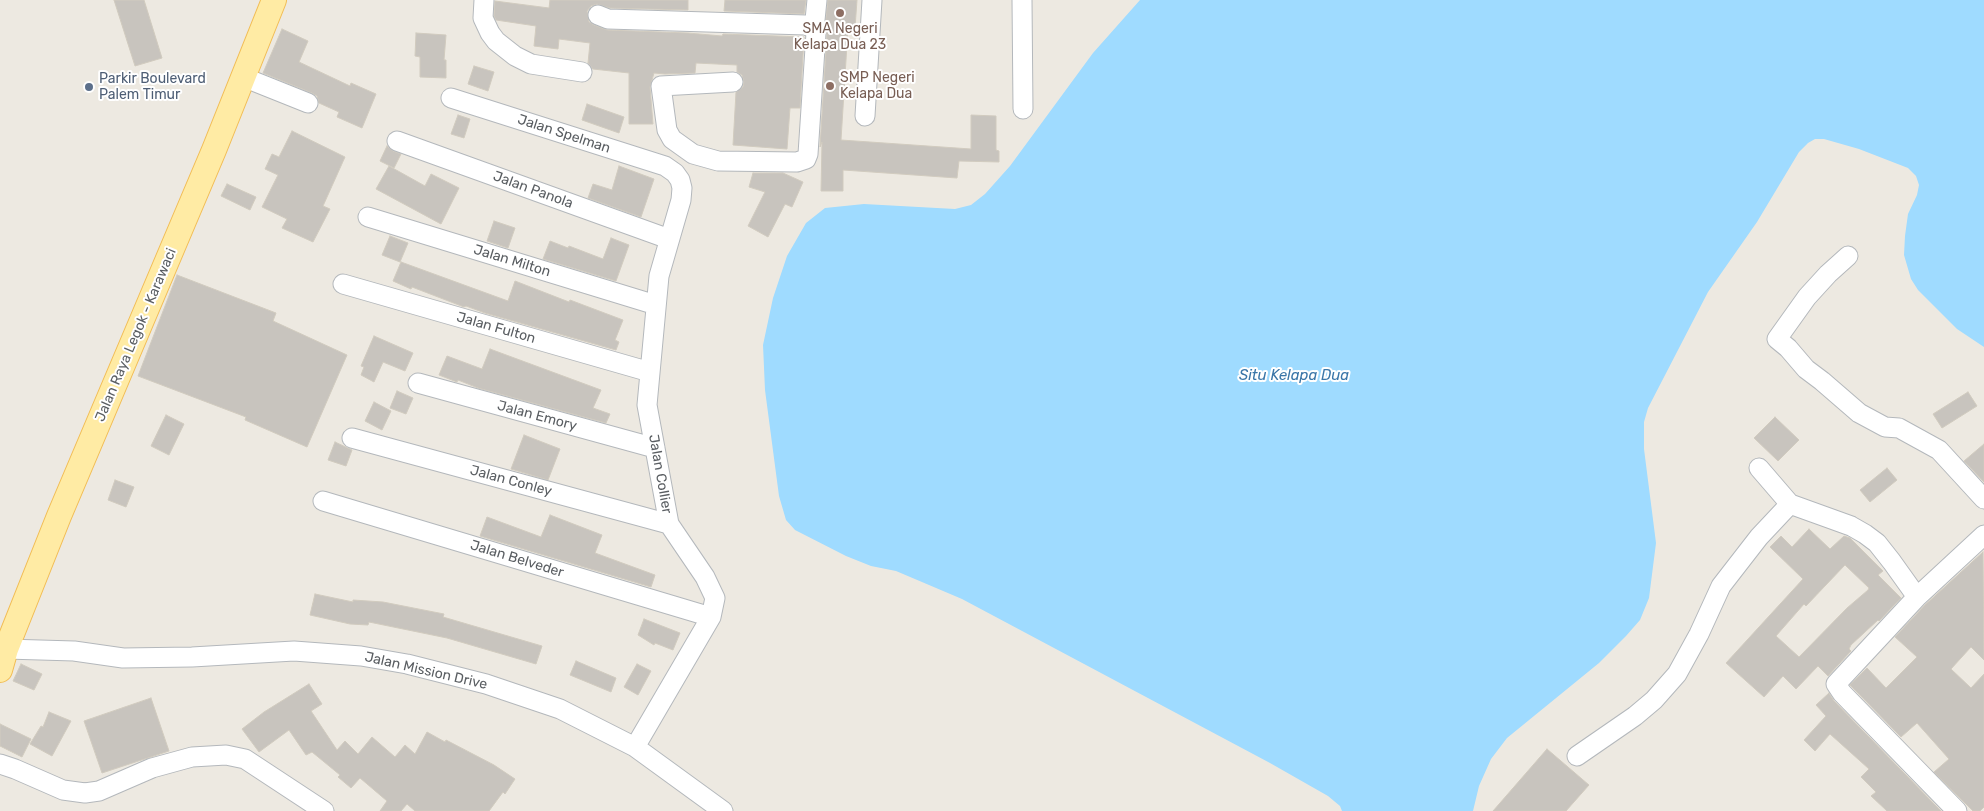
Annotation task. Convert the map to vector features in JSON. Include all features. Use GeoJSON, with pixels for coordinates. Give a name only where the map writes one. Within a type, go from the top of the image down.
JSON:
{"type":"FeatureCollection","features":[{"type":"Feature","properties":{"kind":"main road","name":"Jalan Raya Legok - Karawaci"},"geometry":{"type":"LineString","coordinates":[[3,659],[59,516],[274,0]]}},
{"type":"Feature","properties":{"kind":"street"},"geometry":{"type":"LineString","coordinates":[[484,0],[483,18],[490,33],[496,41],[515,56],[531,64],[582,72]]}},
{"type":"Feature","properties":{"kind":"street"},"geometry":{"type":"LineString","coordinates":[[813,28],[817,0]]}},
{"type":"Feature","properties":{"kind":"street"},"geometry":{"type":"LineString","coordinates":[[865,116],[872,0]]}},
{"type":"Feature","properties":{"kind":"street"},"geometry":{"type":"LineString","coordinates":[[1022,0],[1023,109]]}},
{"type":"Feature","properties":{"kind":"street"},"geometry":{"type":"LineString","coordinates":[[598,15],[608,18],[806,25],[813,28],[816,33],[808,154],[802,162],[718,161],[693,154],[672,139],[667,130],[660,86],[733,82]]}},
{"type":"Feature","properties":{"kind":"street"},"geometry":{"type":"LineString","coordinates":[[243,77],[308,103]]}},
{"type":"Feature","properties":{"kind":"street","name":"Jalan Spelman"},"geometry":{"type":"LineString","coordinates":[[451,98],[665,166],[675,173]]}},
{"type":"Feature","properties":{"kind":"street","name":"Jalan Panola"},"geometry":{"type":"LineString","coordinates":[[397,141],[669,239]]}},
{"type":"Feature","properties":{"kind":"street","name":"Jalan Collier"},"geometry":{"type":"LineString","coordinates":[[635,747],[711,617],[715,598],[712,589],[669,524],[647,405],[659,276],[681,200],[682,188],[680,180],[675,173]]}},
{"type":"Feature","properties":{"kind":"street","name":"Jalan Milton"},"geometry":{"type":"LineString","coordinates":[[368,217],[656,305]]}},
{"type":"Feature","properties":{"kind":"street"},"geometry":{"type":"LineString","coordinates":[[1848,256],[1807,297],[1777,339],[1788,348],[1806,370],[1822,381],[1858,413],[1885,427],[1899,428],[1939,450],[1984,499]]}},
{"type":"Feature","properties":{"kind":"street","name":"Jalan Fulton"},"geometry":{"type":"LineString","coordinates":[[343,284],[650,372]]}},
{"type":"Feature","properties":{"kind":"street","name":"Jalan Emory"},"geometry":{"type":"LineString","coordinates":[[418,383],[655,448]]}},
{"type":"Feature","properties":{"kind":"street","name":"Jalan Conley"},"geometry":{"type":"LineString","coordinates":[[352,438],[669,524]]}},
{"type":"Feature","properties":{"kind":"street"},"geometry":{"type":"LineString","coordinates":[[1759,468],[1790,504],[1851,526],[1865,534],[1876,543],[1892,562],[1917,597]]}},
{"type":"Feature","properties":{"kind":"street","name":"Jalan Belveder"},"geometry":{"type":"LineString","coordinates":[[323,501],[711,617]]}},
{"type":"Feature","properties":{"kind":"street"},"geometry":{"type":"LineString","coordinates":[[1576,756],[1635,716],[1654,700],[1677,674],[1699,634],[1721,586],[1759,537],[1790,504]]}},
{"type":"Feature","properties":{"kind":"street"},"geometry":{"type":"LineString","coordinates":[[1957,811],[1842,693],[1836,684],[1917,597],[1984,535]]}},
{"type":"Feature","properties":{"kind":"street","name":"Jalan Mission Drive"},"geometry":{"type":"LineString","coordinates":[[3,659],[74,651],[123,658],[192,657],[294,651],[361,656],[407,664],[486,684],[560,709],[635,747],[723,811]]}},
{"type":"Feature","properties":{"kind":"street"},"geometry":{"type":"LineString","coordinates":[[0,764],[15,768],[63,790],[85,793],[99,791],[152,768],[192,757],[226,755],[245,759],[324,811]]}},
{"type":"Feature","properties":{"kind":"water","name":"Situ Kelapa Dua"},"geometry":{"type":"Polygon","coordinates":[[[1140,0],[1984,0],[1984,347],[1957,329],[1918,290],[1911,279],[1904,255],[1908,214],[1917,195],[1919,185],[1916,176],[1908,168],[1859,149],[1824,139],[1815,139],[1808,143],[1799,152],[1757,222],[1708,292],[1648,408],[1644,422],[1644,449],[1656,543],[1649,598],[1640,620],[1599,663],[1507,738],[1491,759],[1479,786],[1473,811],[1342,811],[1340,806],[1328,796],[1270,763],[962,599],[896,571],[871,566],[846,556],[795,530],[786,520],[779,496],[765,390],[763,345],[773,298],[787,256],[806,223],[825,208],[864,204],[955,209],[971,205],[985,194],[1010,166],[1093,53],[1140,0]]]}},
{"type":"Feature","properties":{"kind":"building"},"geometry":{"type":"Polygon","coordinates":[[[114,0],[144,0],[162,58],[135,66],[114,0]]]}},
{"type":"Feature","properties":{"kind":"building"},"geometry":{"type":"Polygon","coordinates":[[[550,0],[688,0],[688,10],[610,8],[597,4],[591,6],[587,11],[589,22],[607,30],[722,36],[723,34],[804,37],[800,108],[790,108],[787,149],[733,145],[736,92],[743,87],[744,82],[742,75],[737,72],[737,65],[696,63],[695,73],[654,73],[650,87],[653,124],[629,124],[629,73],[593,69],[588,63],[590,43],[559,39],[558,49],[534,46],[536,26],[496,20],[494,16],[495,1],[549,8],[550,0]]]}},
{"type":"Feature","properties":{"kind":"building"},"geometry":{"type":"Polygon","coordinates":[[[725,0],[806,0],[804,14],[724,11],[725,0]]]}},
{"type":"Feature","properties":{"kind":"building","name":"SMP Negeri Kelapa Dua"},"geometry":{"type":"Polygon","coordinates":[[[828,0],[857,0],[855,28],[848,28],[841,140],[971,149],[971,115],[996,116],[996,150],[999,151],[999,162],[959,161],[957,178],[843,170],[843,191],[821,191],[822,142],[820,147],[827,34],[825,26],[828,0]]]}},
{"type":"Feature","properties":{"kind":"building"},"geometry":{"type":"Polygon","coordinates":[[[282,29],[308,41],[299,62],[350,86],[351,83],[376,94],[362,128],[337,117],[339,112],[319,103],[317,96],[312,93],[263,73],[282,29]]]}},
{"type":"Feature","properties":{"kind":"building"},"geometry":{"type":"Polygon","coordinates":[[[416,33],[446,35],[444,60],[446,60],[446,78],[420,77],[420,57],[415,56],[416,33]]]}},
{"type":"Feature","properties":{"kind":"building"},"geometry":{"type":"Polygon","coordinates":[[[474,66],[494,72],[488,91],[468,84],[474,66]]]}},
{"type":"Feature","properties":{"kind":"building"},"geometry":{"type":"Polygon","coordinates":[[[587,104],[624,117],[619,133],[582,120],[587,104]]]}},
{"type":"Feature","properties":{"kind":"building"},"geometry":{"type":"Polygon","coordinates":[[[458,115],[470,119],[464,138],[451,134],[458,115]]]}},
{"type":"Feature","properties":{"kind":"building"},"geometry":{"type":"Polygon","coordinates":[[[292,131],[345,157],[323,206],[330,209],[313,242],[282,228],[287,219],[262,207],[278,175],[265,169],[272,154],[279,157],[292,131]]]}},
{"type":"Feature","properties":{"kind":"building"},"geometry":{"type":"Polygon","coordinates":[[[387,146],[401,154],[394,168],[380,161],[387,146]]]}},
{"type":"Feature","properties":{"kind":"building"},"geometry":{"type":"Polygon","coordinates":[[[389,166],[425,186],[431,174],[459,188],[441,224],[376,189],[389,166]]]}},
{"type":"Feature","properties":{"kind":"building"},"geometry":{"type":"Polygon","coordinates":[[[619,166],[654,179],[641,217],[588,198],[593,184],[612,190],[619,166]]]}},
{"type":"Feature","properties":{"kind":"building"},"geometry":{"type":"Polygon","coordinates":[[[753,173],[783,173],[803,182],[792,207],[785,204],[768,237],[748,226],[765,192],[749,187],[753,173]]]}},
{"type":"Feature","properties":{"kind":"building"},"geometry":{"type":"Polygon","coordinates":[[[227,184],[256,197],[250,210],[221,196],[227,184]]]}},
{"type":"Feature","properties":{"kind":"building"},"geometry":{"type":"Polygon","coordinates":[[[494,221],[515,228],[508,248],[487,241],[494,221]]]}},
{"type":"Feature","properties":{"kind":"building"},"geometry":{"type":"Polygon","coordinates":[[[390,236],[408,243],[400,262],[382,255],[390,236]]]}},
{"type":"Feature","properties":{"kind":"building"},"geometry":{"type":"Polygon","coordinates":[[[611,238],[629,245],[616,281],[543,259],[550,241],[603,259],[611,238]]]}},
{"type":"Feature","properties":{"kind":"building"},"geometry":{"type":"Polygon","coordinates":[[[401,262],[508,301],[515,281],[623,320],[615,340],[619,342],[616,350],[466,306],[464,307],[412,287],[411,289],[393,281],[401,262]]]}},
{"type":"Feature","properties":{"kind":"building"},"geometry":{"type":"Polygon","coordinates":[[[177,275],[276,313],[273,321],[347,355],[307,447],[245,420],[246,417],[138,376],[177,275]]]}},
{"type":"Feature","properties":{"kind":"building"},"geometry":{"type":"Polygon","coordinates":[[[374,336],[413,353],[405,371],[383,362],[374,382],[361,375],[364,367],[361,366],[374,336]]]}},
{"type":"Feature","properties":{"kind":"building"},"geometry":{"type":"Polygon","coordinates":[[[490,349],[601,390],[593,408],[610,414],[606,423],[478,388],[458,380],[457,382],[439,375],[447,356],[482,369],[490,349]]]}},
{"type":"Feature","properties":{"kind":"building"},"geometry":{"type":"Polygon","coordinates":[[[397,391],[413,398],[406,414],[390,408],[397,391]]]}},
{"type":"Feature","properties":{"kind":"building"},"geometry":{"type":"Polygon","coordinates":[[[1968,392],[1977,406],[1942,428],[1933,414],[1968,392]]]}},
{"type":"Feature","properties":{"kind":"building"},"geometry":{"type":"Polygon","coordinates":[[[374,402],[391,411],[382,430],[365,421],[374,402]]]}},
{"type":"Feature","properties":{"kind":"building"},"geometry":{"type":"Polygon","coordinates":[[[166,415],[184,424],[169,455],[151,446],[166,415]]]}},
{"type":"Feature","properties":{"kind":"building"},"geometry":{"type":"Polygon","coordinates":[[[1775,417],[1799,440],[1778,461],[1754,438],[1775,417]]]}},
{"type":"Feature","properties":{"kind":"building"},"geometry":{"type":"Polygon","coordinates":[[[524,435],[560,449],[548,480],[511,469],[524,435]]]}},
{"type":"Feature","properties":{"kind":"building"},"geometry":{"type":"Polygon","coordinates":[[[335,442],[352,450],[346,466],[328,460],[335,442]]]}},
{"type":"Feature","properties":{"kind":"building"},"geometry":{"type":"Polygon","coordinates":[[[1984,444],[1984,482],[1964,461],[1984,444]]]}},
{"type":"Feature","properties":{"kind":"building"},"geometry":{"type":"Polygon","coordinates":[[[1887,468],[1897,480],[1870,502],[1860,490],[1887,468]]]}},
{"type":"Feature","properties":{"kind":"building"},"geometry":{"type":"Polygon","coordinates":[[[115,480],[134,487],[126,507],[108,500],[115,480]]]}},
{"type":"Feature","properties":{"kind":"building"},"geometry":{"type":"Polygon","coordinates":[[[550,515],[602,535],[595,553],[655,575],[651,587],[480,536],[487,517],[541,537],[550,515]]]}},
{"type":"Feature","properties":{"kind":"building"},"geometry":{"type":"Polygon","coordinates":[[[1809,529],[1830,549],[1844,536],[1850,538],[1883,571],[1878,575],[1901,598],[1879,621],[1851,645],[1849,649],[1851,651],[1828,676],[1818,666],[1796,689],[1783,676],[1764,697],[1726,663],[1803,579],[1770,547],[1781,536],[1792,547],[1809,529]],[[1845,565],[1806,606],[1804,604],[1776,636],[1799,657],[1869,588],[1845,565]]]}},
{"type":"Feature","properties":{"kind":"building"},"geometry":{"type":"Polygon","coordinates":[[[1983,552],[1984,660],[1971,647],[1951,669],[1971,688],[1984,674],[1984,807],[1980,811],[1973,811],[1934,772],[1949,759],[1917,723],[1901,737],[1850,685],[1867,668],[1886,688],[1917,657],[1895,637],[1925,605],[1983,552]]]}},
{"type":"Feature","properties":{"kind":"building"},"geometry":{"type":"Polygon","coordinates":[[[315,594],[353,602],[353,600],[383,602],[444,614],[443,617],[542,646],[536,664],[447,638],[369,622],[368,625],[350,624],[310,615],[315,594]]]}},
{"type":"Feature","properties":{"kind":"building"},"geometry":{"type":"Polygon","coordinates":[[[644,619],[680,633],[673,650],[655,643],[654,645],[638,635],[644,619]]]}},
{"type":"Feature","properties":{"kind":"building"},"geometry":{"type":"Polygon","coordinates":[[[576,661],[616,678],[611,692],[570,675],[576,661]]]}},
{"type":"Feature","properties":{"kind":"building"},"geometry":{"type":"Polygon","coordinates":[[[21,664],[42,674],[34,690],[13,681],[21,664]]]}},
{"type":"Feature","properties":{"kind":"building"},"geometry":{"type":"Polygon","coordinates":[[[637,664],[651,671],[638,695],[624,687],[637,664]]]}},
{"type":"Feature","properties":{"kind":"building"},"geometry":{"type":"Polygon","coordinates":[[[309,684],[322,704],[311,711],[337,750],[345,741],[358,754],[372,737],[395,757],[405,745],[415,754],[427,732],[494,765],[515,779],[505,794],[503,792],[489,811],[415,811],[407,804],[401,811],[380,811],[387,801],[360,778],[351,788],[338,777],[340,775],[312,752],[306,755],[289,730],[259,752],[242,729],[264,712],[309,684]]]}},
{"type":"Feature","properties":{"kind":"building"},"geometry":{"type":"Polygon","coordinates":[[[1829,693],[1834,701],[1941,811],[1887,811],[1871,796],[1876,792],[1861,777],[1869,769],[1830,734],[1815,751],[1804,740],[1826,716],[1816,705],[1829,693]]]}},
{"type":"Feature","properties":{"kind":"building"},"geometry":{"type":"Polygon","coordinates":[[[151,698],[169,751],[102,773],[84,721],[151,698]]]}},
{"type":"Feature","properties":{"kind":"building"},"geometry":{"type":"Polygon","coordinates":[[[49,712],[71,721],[52,756],[30,744],[41,726],[43,727],[49,712]]]}},
{"type":"Feature","properties":{"kind":"building"},"geometry":{"type":"Polygon","coordinates":[[[0,724],[31,739],[22,757],[0,746],[0,724]]]}},
{"type":"Feature","properties":{"kind":"building"},"geometry":{"type":"Polygon","coordinates":[[[1547,749],[1589,785],[1566,811],[1493,811],[1547,749]]]}},
{"type":"Feature","properties":{"kind":"place","name":"SMA Negeri Kelapa Dua 23"},"geometry":{"type":"Point","coordinates":[840,13]}},
{"type":"Feature","properties":{"kind":"place","name":"SMP Negeri Kelapa Dua"},"geometry":{"type":"Point","coordinates":[830,86]}},
{"type":"Feature","properties":{"kind":"place","name":"Parkir Boulevard Palem Timur"},"geometry":{"type":"Point","coordinates":[89,87]}}]}
